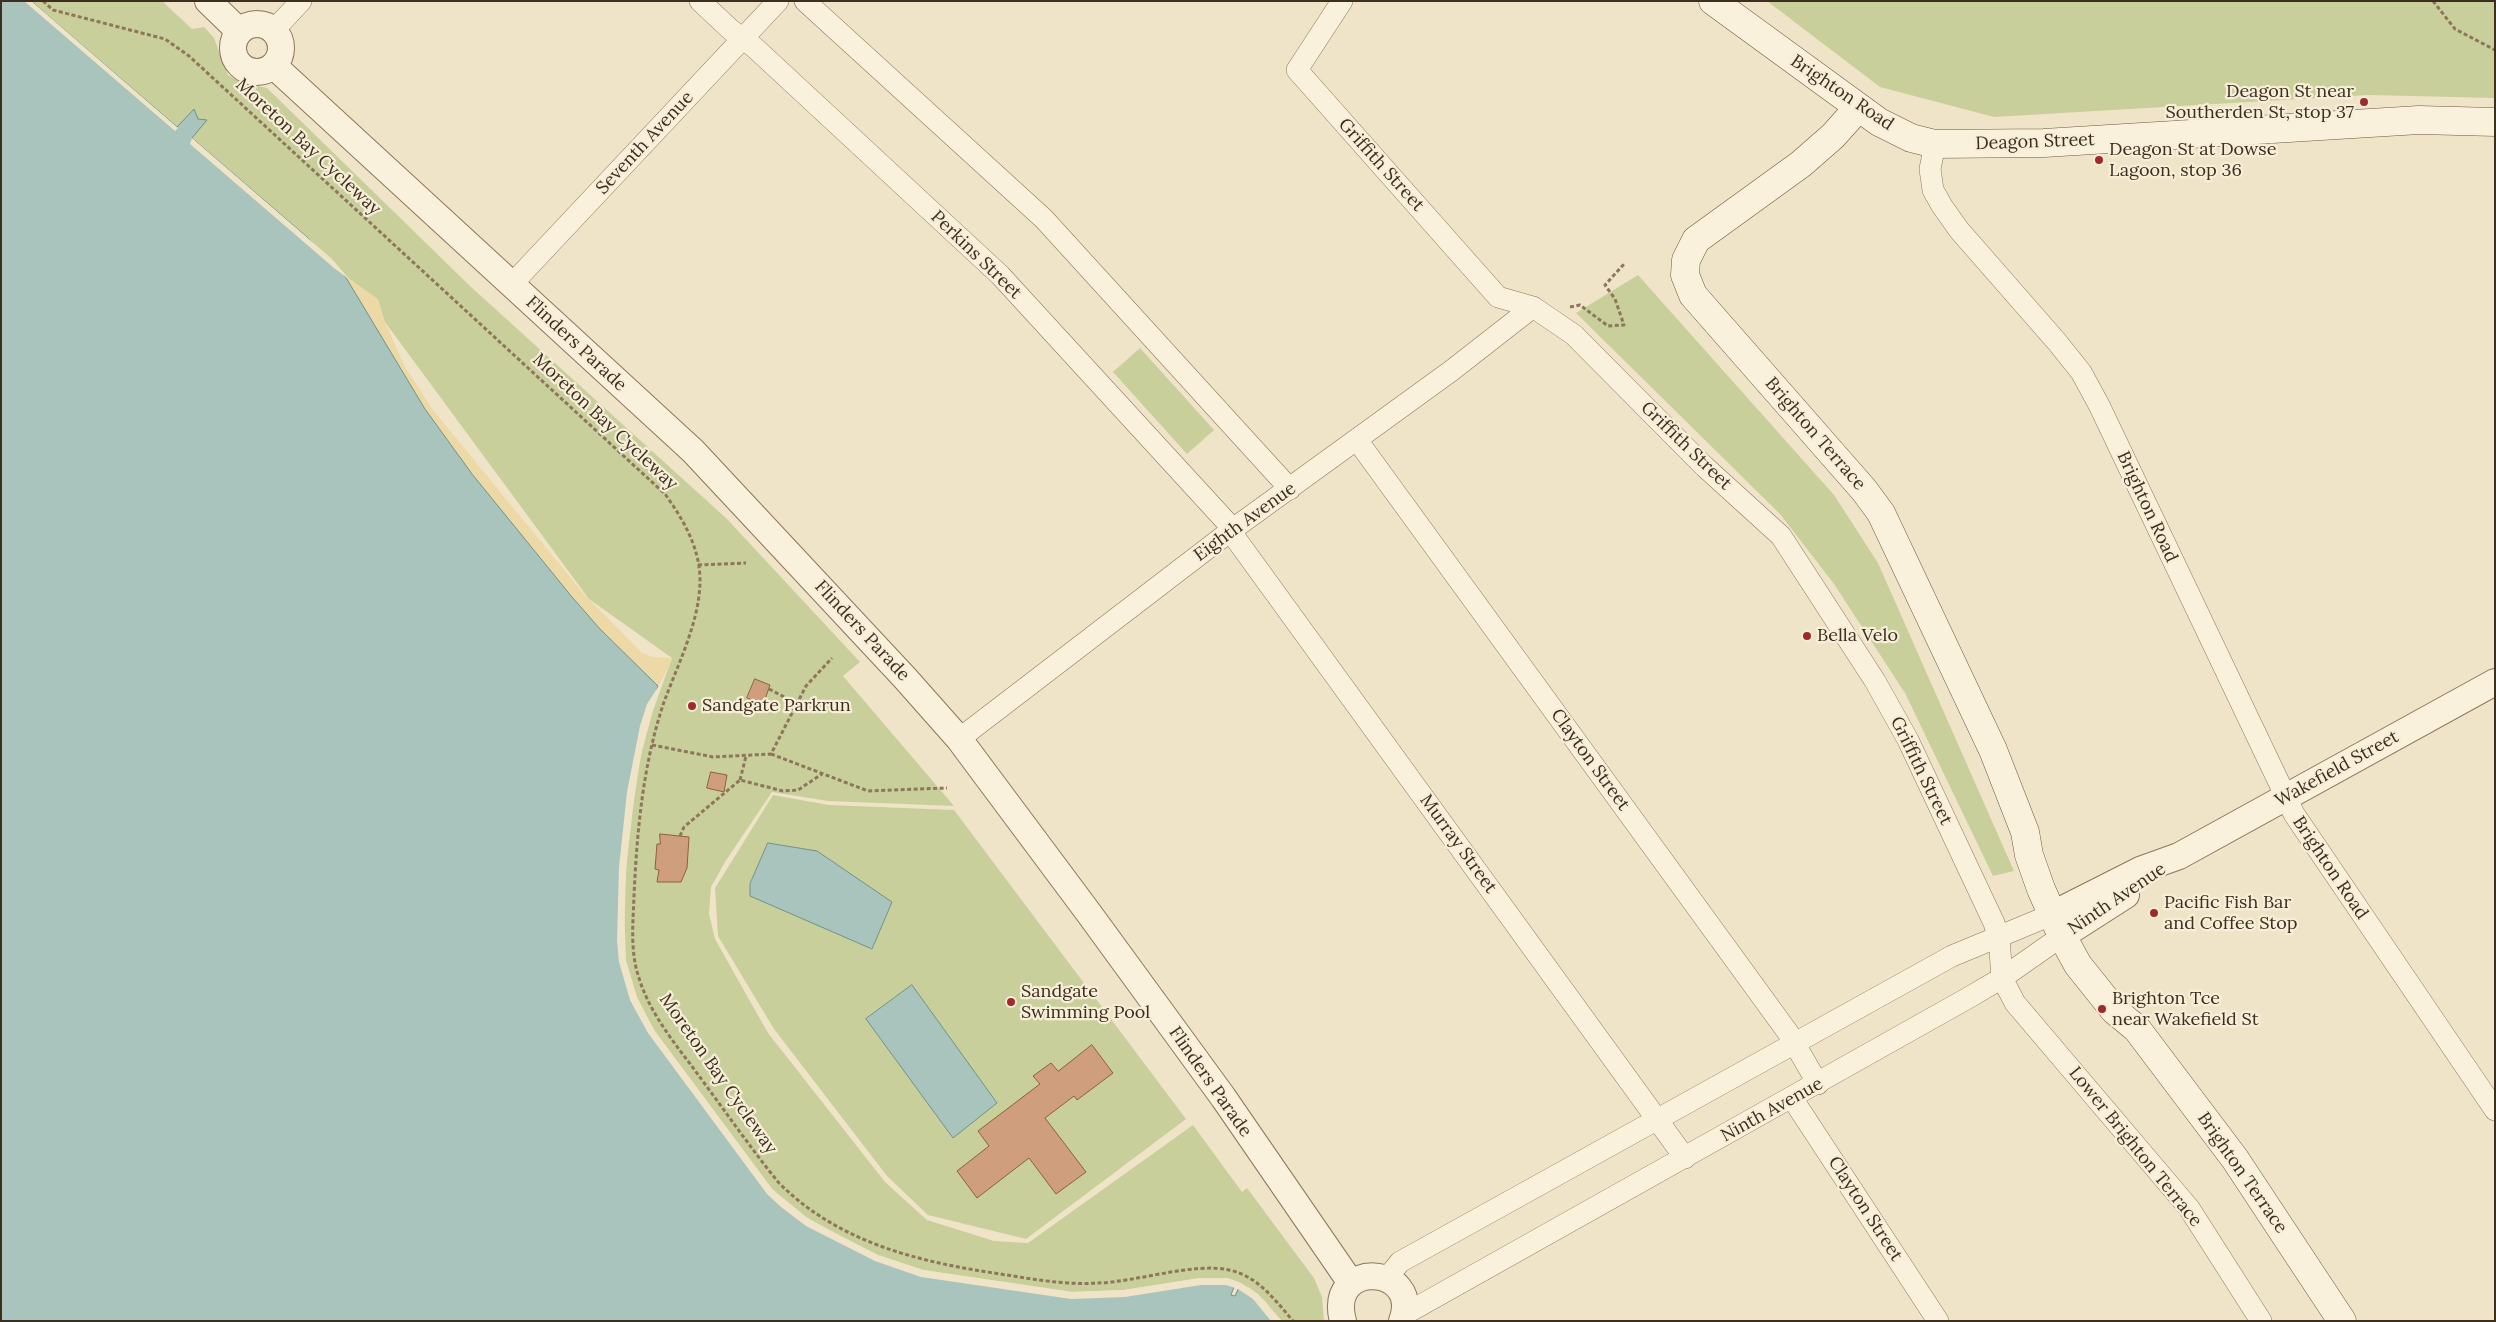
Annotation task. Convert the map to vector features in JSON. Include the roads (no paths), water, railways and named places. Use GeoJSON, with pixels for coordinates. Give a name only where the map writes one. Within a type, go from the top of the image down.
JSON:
{"type":"FeatureCollection","features":[{"type":"Feature","properties":{"kind":"main road","name":"Brighton Road"},"geometry":{"type":"LineString","coordinates":[[1713,1],[1858,108],[1910,138],[1935,144]]}},
{"type":"Feature","properties":{"kind":"main road","name":"Brighton Terrace"},"geometry":{"type":"LineString","coordinates":[[1858,108],[1833,136],[1801,164],[1696,240],[1686,260],[1685,275],[1693,295],[1864,490],[1881,514],[1993,750],[2026,832],[2040,850],[2078,965],[2114,1010],[2137,1029],[2235,1159],[2342,1321]]}},
{"type":"Feature","properties":{"kind":"main road","name":"Deagon Street"},"geometry":{"type":"LineString","coordinates":[[1935,144],[2044,143],[2419,120],[2495,122]]}},
{"type":"Feature","properties":{"kind":"street"},"geometry":{"type":"LineString","coordinates":[[208,1],[240,31]]}},
{"type":"Feature","properties":{"kind":"street"},"geometry":{"type":"LineString","coordinates":[[274,30],[301,1]]}},
{"type":"Feature","properties":{"kind":"street","name":"Perkins Street"},"geometry":{"type":"LineString","coordinates":[[700,1],[754,47],[1000,275],[1233,529]]}},
{"type":"Feature","properties":{"kind":"street","name":"Seventh Avenue"},"geometry":{"type":"LineString","coordinates":[[512,284],[778,1]]}},
{"type":"Feature","properties":{"kind":"street"},"geometry":{"type":"LineString","coordinates":[[805,1],[1044,219],[1290,489]]}},
{"type":"Feature","properties":{"kind":"street","name":"Griffith Street"},"geometry":{"type":"LineString","coordinates":[[1342,1],[1297,70],[1498,297],[1533,307],[1574,335],[1705,467],[1781,536],[1875,681],[1908,740],[1983,898],[1999,938],[2002,978]]}},
{"type":"Feature","properties":{"kind":"street"},"geometry":{"type":"LineString","coordinates":[[261,24],[274,30],[279,37],[282,52],[274,66],[267,71],[251,72],[237,63],[233,46],[240,31],[246,26],[261,24]]}},
{"type":"Feature","properties":{"kind":"street","name":"Flinders Parade"},"geometry":{"type":"LineString","coordinates":[[274,66],[512,284],[649,413],[693,450],[802,566],[959,739],[1217,1090],[1351,1283]]}},
{"type":"Feature","properties":{"kind":"street","name":"Brighton Road"},"geometry":{"type":"LineString","coordinates":[[1935,144],[1930,169],[1933,190],[1959,230],[2081,372],[2099,405],[2294,814],[2495,1110]]}},
{"type":"Feature","properties":{"kind":"street","name":"Eighth Avenue"},"geometry":{"type":"LineString","coordinates":[[959,739],[1233,529],[1358,440],[1533,307]]}},
{"type":"Feature","properties":{"kind":"street","name":"Clayton Street"},"geometry":{"type":"LineString","coordinates":[[1358,440],[1795,1043],[1818,1084]]}},
{"type":"Feature","properties":{"kind":"street","name":"Murray Street"},"geometry":{"type":"LineString","coordinates":[[1233,529],[1236,538],[1685,1158]]}},
{"type":"Feature","properties":{"kind":"street","name":"Wakefield Street"},"geometry":{"type":"LineString","coordinates":[[2179,856],[2495,682]]}},
{"type":"Feature","properties":{"kind":"street","name":"Ninth Avenue"},"geometry":{"type":"LineString","coordinates":[[1387,1278],[1400,1262],[1952,956],[1999,938],[2064,921],[2147,882],[2179,856]]}},
{"type":"Feature","properties":{"kind":"street","name":"Ninth Avenue"},"geometry":{"type":"LineString","coordinates":[[1403,1318],[2002,978],[2064,921]]}},
{"type":"Feature","properties":{"kind":"street","name":"Lower Brighton Terrace"},"geometry":{"type":"LineString","coordinates":[[2002,978],[2015,1003],[2189,1208],[2261,1321]]}},
{"type":"Feature","properties":{"kind":"street","name":"Clayton Street"},"geometry":{"type":"LineString","coordinates":[[1792,1098],[1938,1321]]}},
{"type":"Feature","properties":{"kind":"street"},"geometry":{"type":"LineString","coordinates":[[1343,1321],[1341,1301],[1351,1283],[1368,1276],[1387,1278],[1396,1284],[1402,1293],[1405,1303],[1403,1318]]}},
{"type":"Feature","properties":{"kind":"water"},"geometry":{"type":"Polygon","coordinates":[[[1,1],[31,1],[177,127],[194,109],[198,119],[207,120],[192,138],[308,238],[345,276],[425,409],[472,474],[600,629],[658,686],[638,754],[623,867],[623,961],[642,1015],[759,1177],[796,1214],[853,1246],[922,1273],[1045,1292],[1098,1295],[1200,1281],[1235,1284],[1231,1295],[1235,1296],[1240,1285],[1278,1321],[1,1321],[1,1]]]}},
{"type":"Feature","properties":{"kind":"water"},"geometry":{"type":"Polygon","coordinates":[[[768,843],[817,851],[892,902],[872,949],[750,896],[750,884],[768,843]]]}},
{"type":"Feature","properties":{"kind":"water"},"geometry":{"type":"Polygon","coordinates":[[[912,985],[997,1103],[953,1138],[866,1019],[912,985]]]}},
{"type":"Feature","properties":{"kind":"place","name":"Deagon St near Southerden St, stop 37"},"geometry":{"type":"Point","coordinates":[2364,102]}},
{"type":"Feature","properties":{"kind":"place","name":"Deagon St at Dowse Lagoon, stop 36"},"geometry":{"type":"Point","coordinates":[2099,160]}},
{"type":"Feature","properties":{"kind":"place","name":"Bella Velo"},"geometry":{"type":"Point","coordinates":[1807,636]}},
{"type":"Feature","properties":{"kind":"place","name":"Sandgate Parkrun"},"geometry":{"type":"Point","coordinates":[692,706]}},
{"type":"Feature","properties":{"kind":"place","name":"Pacific Fish Bar and Coffee Stop"},"geometry":{"type":"Point","coordinates":[2154,913]}},
{"type":"Feature","properties":{"kind":"place","name":"Sandgate Swimming Pool"},"geometry":{"type":"Point","coordinates":[1011,1002]}},
{"type":"Feature","properties":{"kind":"place","name":"Brighton Tce near Wakefield St"},"geometry":{"type":"Point","coordinates":[2102,1009]}}]}
